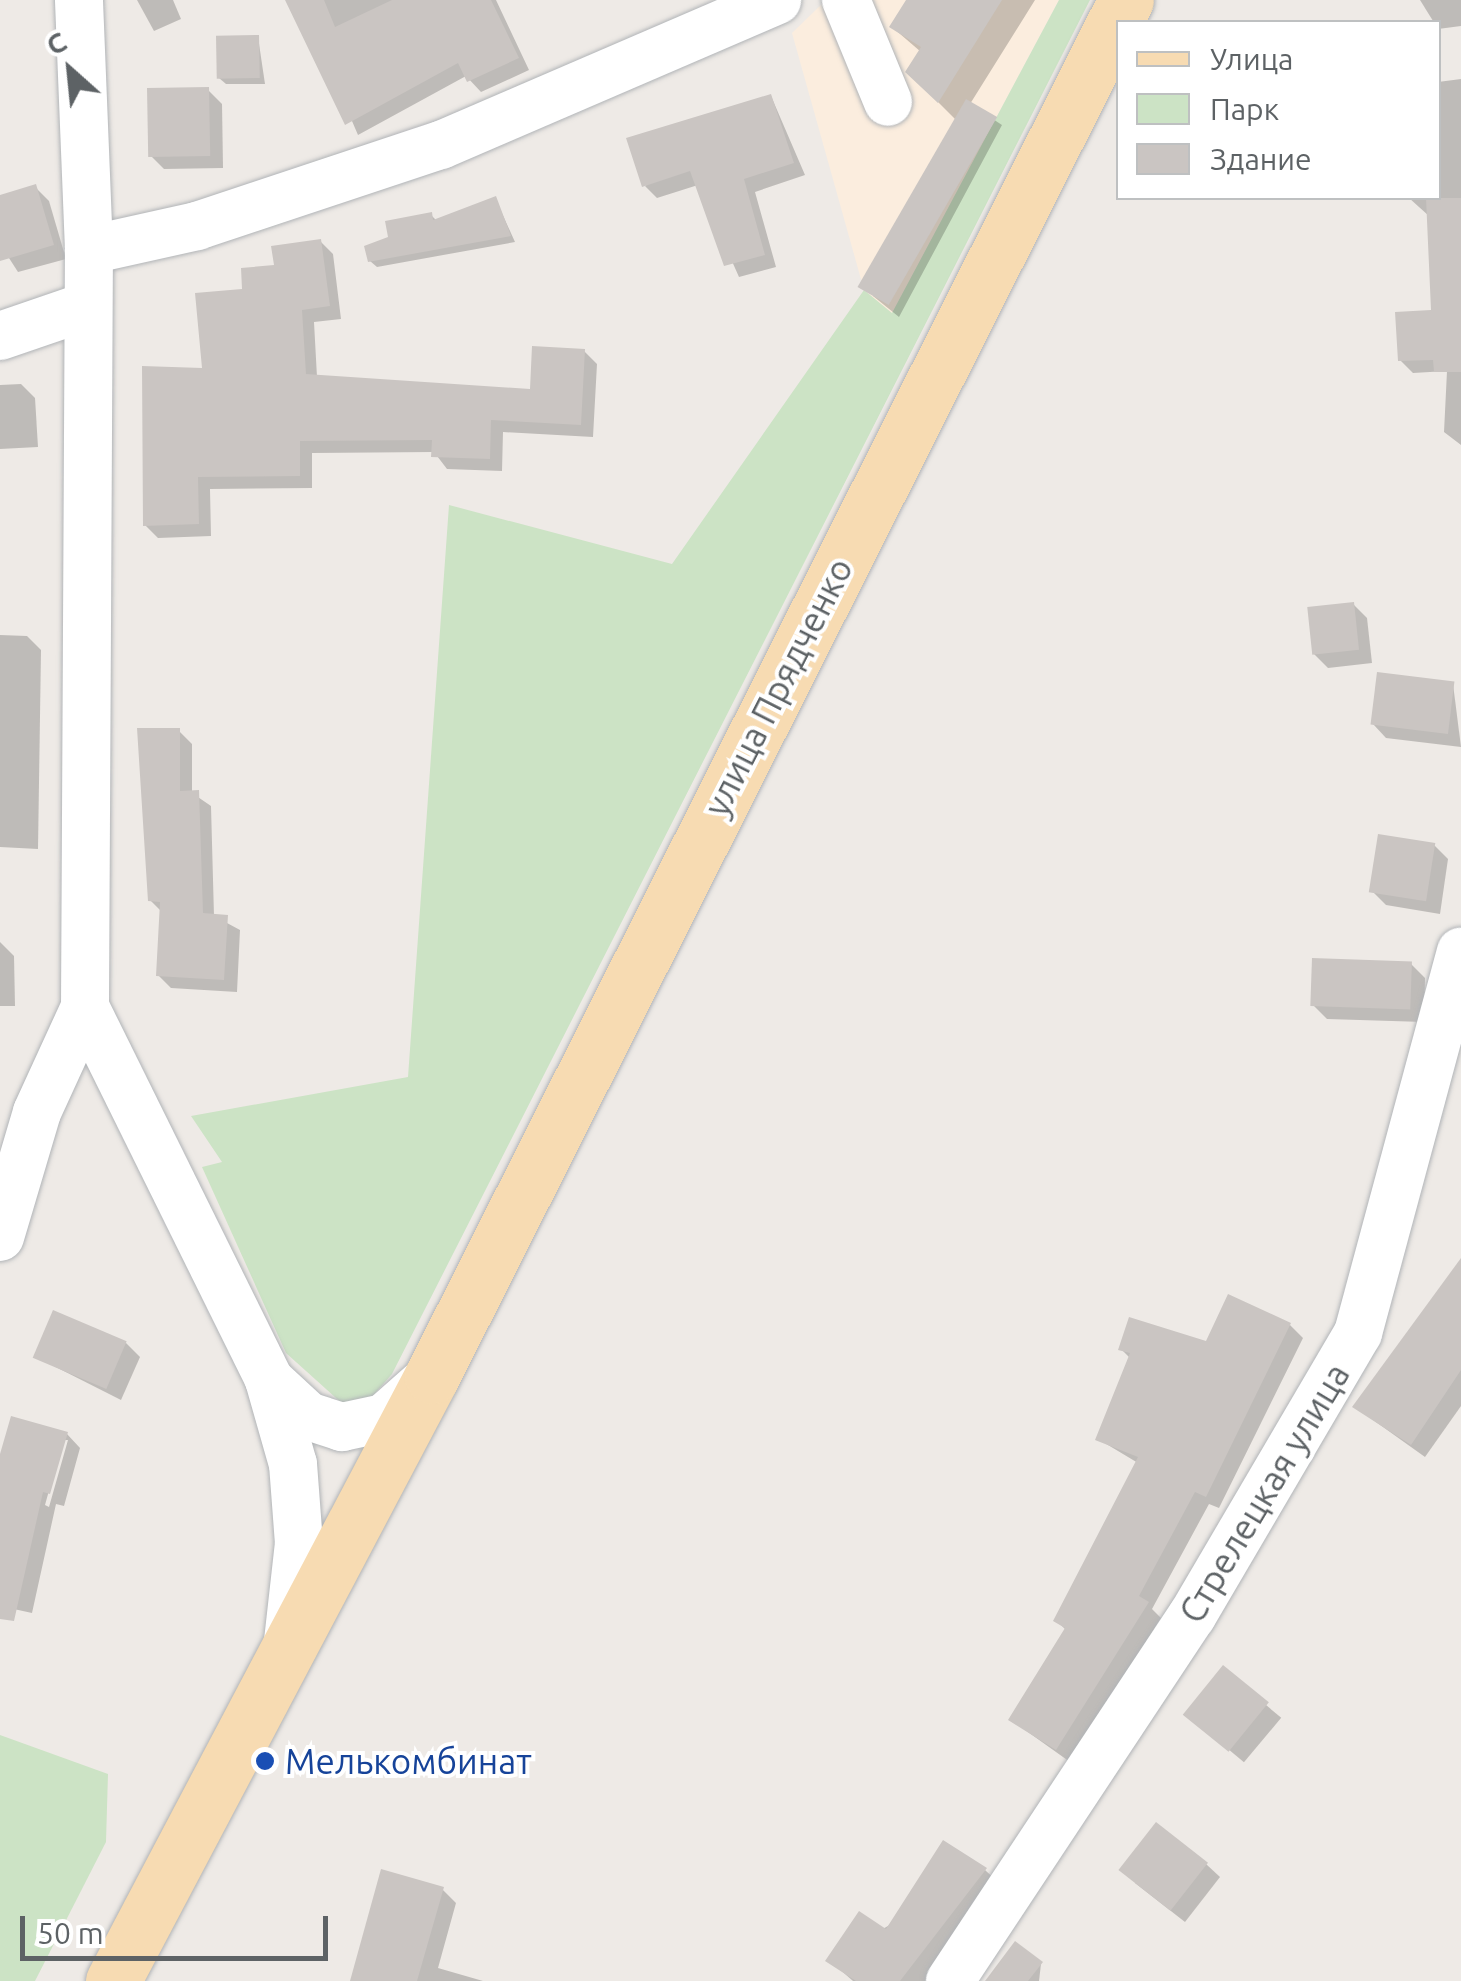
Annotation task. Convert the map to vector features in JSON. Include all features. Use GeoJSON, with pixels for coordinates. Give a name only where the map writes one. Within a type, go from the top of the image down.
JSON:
{"type":"FeatureCollection","features":[{"type":"Feature","properties":{"kind":"main road","name":"улица Прядченко"},"geometry":{"type":"LineString","coordinates":[[113,1981],[432,1376],[1126,0]]}},
{"type":"Feature","properties":{"kind":"street","name":"улица Прядченко"},"geometry":{"type":"LineString","coordinates":[[0,1237],[37,1112],[85,1007],[82,308],[89,250],[79,0]]}},
{"type":"Feature","properties":{"kind":"street"},"geometry":{"type":"LineString","coordinates":[[89,250],[197,226],[441,145],[777,0]]}},
{"type":"Feature","properties":{"kind":"street"},"geometry":{"type":"LineString","coordinates":[[846,0],[888,102]]}},
{"type":"Feature","properties":{"kind":"street"},"geometry":{"type":"LineString","coordinates":[[0,336],[82,308]]}},
{"type":"Feature","properties":{"kind":"street","name":"Стрелецкая улица"},"geometry":{"type":"LineString","coordinates":[[950,1981],[1192,1616],[1358,1334],[1461,952]]}},
{"type":"Feature","properties":{"kind":"street","name":"улица Прядченко"},"geometry":{"type":"LineString","coordinates":[[85,1007],[270,1380],[293,1464],[300,1543],[287,1653]]}},
{"type":"Feature","properties":{"kind":"street","name":"улица Прядченко"},"geometry":{"type":"LineString","coordinates":[[270,1380],[308,1416],[342,1427],[384,1418],[432,1376]]}},
{"type":"Feature","properties":{"kind":"shaded area"},"geometry":{"type":"Polygon","coordinates":[[[826,0],[1059,0],[892,314],[864,290],[792,33],[826,0]]]}},
{"type":"Feature","properties":{"kind":"green space"},"geometry":{"type":"Polygon","coordinates":[[[1059,0],[1090,0],[392,1374],[370,1399],[346,1407],[286,1353],[202,1167],[222,1162],[191,1116],[408,1077],[449,505],[672,564],[864,290],[892,313],[1059,0]]]}},
{"type":"Feature","properties":{"kind":"green space"},"geometry":{"type":"Polygon","coordinates":[[[0,1735],[108,1774],[106,1842],[35,1981],[0,1981],[0,1735]]]}},
{"type":"Feature","properties":{"kind":"building"},"geometry":{"type":"Polygon","coordinates":[[[285,0],[324,0],[335,27],[392,0],[491,0],[519,58],[467,82],[458,63],[345,125],[285,0]]]}},
{"type":"Feature","properties":{"kind":"building"},"geometry":{"type":"Polygon","coordinates":[[[906,0],[1002,0],[938,103],[905,72],[921,47],[889,27],[906,0]]]}},
{"type":"Feature","properties":{"kind":"building"},"geometry":{"type":"Polygon","coordinates":[[[259,35],[260,78],[217,79],[216,36],[259,35]]]}},
{"type":"Feature","properties":{"kind":"building"},"geometry":{"type":"Polygon","coordinates":[[[209,87],[210,156],[148,157],[147,88],[209,87]]]}},
{"type":"Feature","properties":{"kind":"building"},"geometry":{"type":"Polygon","coordinates":[[[771,94],[794,163],[744,179],[765,255],[724,266],[690,171],[642,187],[626,138],[771,94]]]}},
{"type":"Feature","properties":{"kind":"building"},"geometry":{"type":"Polygon","coordinates":[[[966,99],[997,117],[889,305],[858,287],[966,99]]]}},
{"type":"Feature","properties":{"kind":"building"},"geometry":{"type":"Polygon","coordinates":[[[36,184],[54,245],[0,261],[0,195],[36,184]]]}},
{"type":"Feature","properties":{"kind":"building"},"geometry":{"type":"Polygon","coordinates":[[[496,196],[511,236],[368,262],[364,246],[388,237],[385,221],[432,212],[433,220],[496,196]]]}},
{"type":"Feature","properties":{"kind":"building"},"geometry":{"type":"Polygon","coordinates":[[[1461,198],[1461,372],[1434,372],[1433,360],[1398,361],[1395,312],[1431,310],[1426,200],[1461,198]]]}},
{"type":"Feature","properties":{"kind":"building"},"geometry":{"type":"Polygon","coordinates":[[[321,239],[330,306],[302,310],[306,374],[530,389],[532,346],[585,349],[581,425],[491,420],[490,459],[431,457],[432,440],[300,441],[300,476],[198,477],[199,524],[143,526],[142,366],[202,368],[195,293],[242,289],[241,268],[274,265],[271,246],[321,239]]]}},
{"type":"Feature","properties":{"kind":"building"},"geometry":{"type":"Polygon","coordinates":[[[1354,602],[1359,650],[1312,655],[1307,607],[1354,602]]]}},
{"type":"Feature","properties":{"kind":"building"},"geometry":{"type":"Polygon","coordinates":[[[1377,672],[1454,682],[1448,734],[1371,725],[1377,672]]]}},
{"type":"Feature","properties":{"kind":"building"},"geometry":{"type":"Polygon","coordinates":[[[137,728],[180,728],[180,791],[199,790],[203,913],[228,915],[224,980],[156,976],[160,902],[148,901],[137,728]]]}},
{"type":"Feature","properties":{"kind":"building"},"geometry":{"type":"Polygon","coordinates":[[[1378,834],[1435,843],[1426,901],[1369,892],[1378,834]]]}},
{"type":"Feature","properties":{"kind":"building"},"geometry":{"type":"Polygon","coordinates":[[[1312,958],[1412,961],[1410,1009],[1310,1006],[1312,958]]]}},
{"type":"Feature","properties":{"kind":"building"},"geometry":{"type":"Polygon","coordinates":[[[1461,1258],[1461,1370],[1411,1445],[1352,1407],[1461,1258]]]}},
{"type":"Feature","properties":{"kind":"building"},"geometry":{"type":"Polygon","coordinates":[[[1228,1294],[1291,1323],[1206,1497],[1195,1492],[1139,1596],[1149,1602],[1056,1750],[1008,1720],[1065,1628],[1053,1621],[1138,1457],[1095,1440],[1130,1353],[1118,1350],[1129,1317],[1206,1341],[1228,1294]]]}},
{"type":"Feature","properties":{"kind":"building"},"geometry":{"type":"Polygon","coordinates":[[[53,1310],[127,1341],[106,1389],[33,1358],[53,1310]]]}},
{"type":"Feature","properties":{"kind":"building"},"geometry":{"type":"Polygon","coordinates":[[[11,1416],[68,1432],[50,1494],[43,1492],[14,1621],[0,1619],[0,1454],[11,1416]]]}},
{"type":"Feature","properties":{"kind":"building"},"geometry":{"type":"Polygon","coordinates":[[[1223,1665],[1269,1702],[1229,1752],[1183,1715],[1223,1665]]]}},
{"type":"Feature","properties":{"kind":"building"},"geometry":{"type":"Polygon","coordinates":[[[1156,1822],[1208,1863],[1170,1911],[1118,1870],[1156,1822]]]}},
{"type":"Feature","properties":{"kind":"building"},"geometry":{"type":"Polygon","coordinates":[[[943,1840],[987,1868],[900,1981],[856,1981],[825,1961],[859,1911],[886,1929],[943,1840]]]}},
{"type":"Feature","properties":{"kind":"building"},"geometry":{"type":"Polygon","coordinates":[[[381,1869],[444,1887],[417,1981],[350,1981],[381,1869]]]}},
{"type":"Feature","properties":{"kind":"building"},"geometry":{"type":"Polygon","coordinates":[[[1015,1941],[1043,1962],[1028,1981],[985,1981],[1015,1941]]]}},
{"type":"Feature","properties":{"kind":"place","name":"Мелькомбинат"},"geometry":{"type":"Point","coordinates":[265,1761]}}]}
